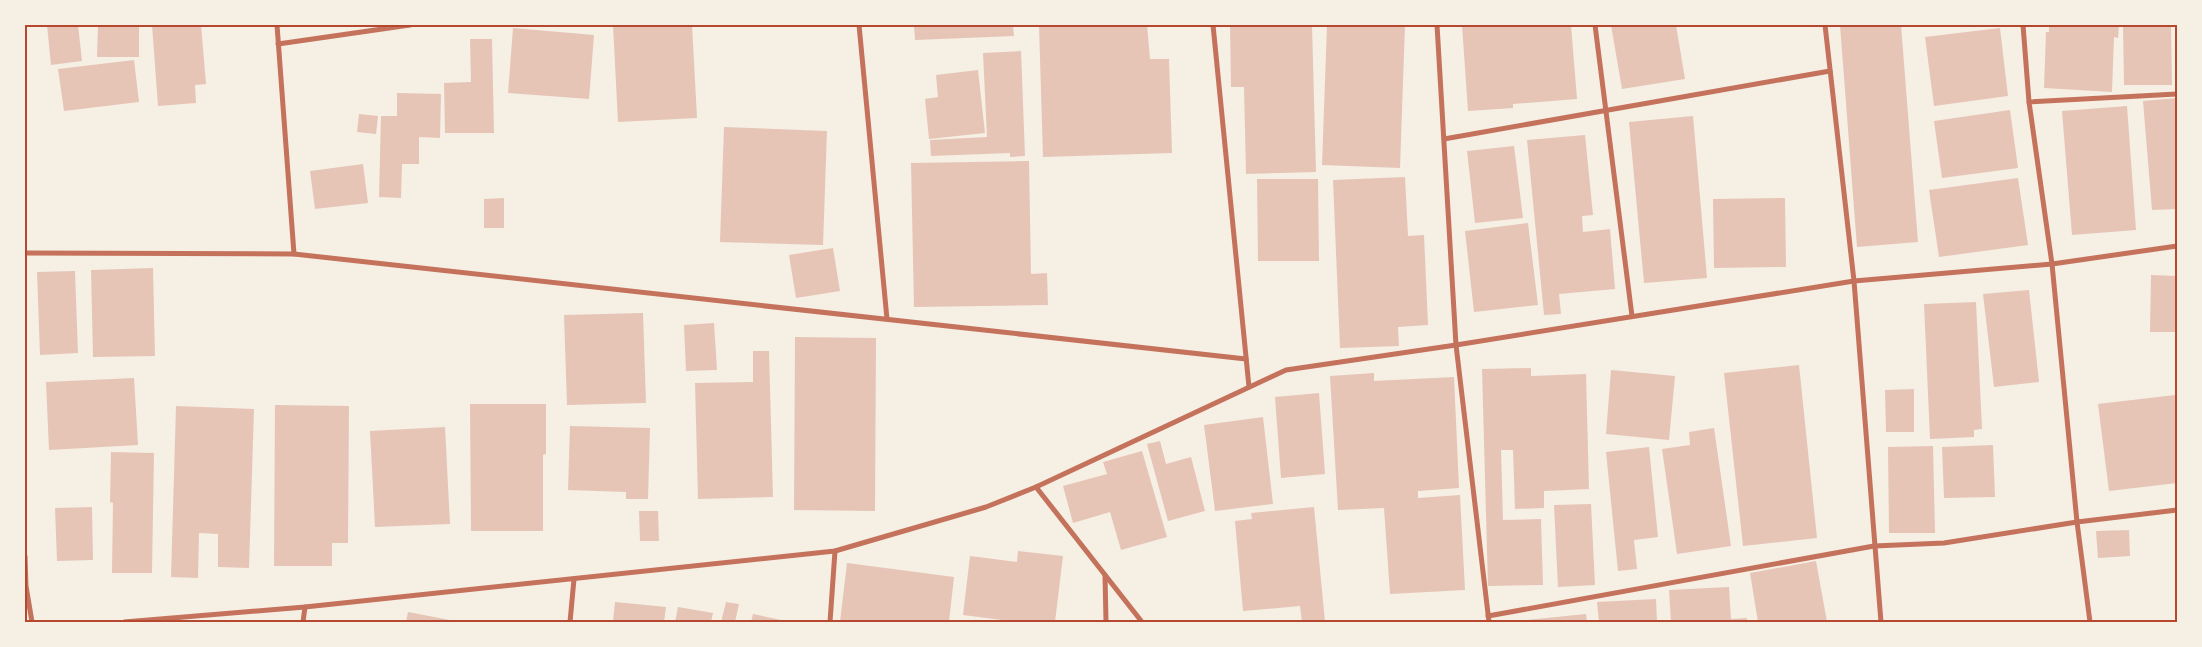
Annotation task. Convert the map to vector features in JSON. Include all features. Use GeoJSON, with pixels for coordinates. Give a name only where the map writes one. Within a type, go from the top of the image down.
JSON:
{"type":"FeatureCollection","features":[{"type":"Feature","properties":{"kind":"street"},"geometry":{"type":"LineString","coordinates":[[277,25],[294,254]]}},
{"type":"Feature","properties":{"kind":"street"},"geometry":{"type":"LineString","coordinates":[[278,44],[410,25]]}},
{"type":"Feature","properties":{"kind":"street"},"geometry":{"type":"LineString","coordinates":[[859,25],[887,319]]}},
{"type":"Feature","properties":{"kind":"street"},"geometry":{"type":"LineString","coordinates":[[1213,25],[1249,387]]}},
{"type":"Feature","properties":{"kind":"street"},"geometry":{"type":"LineString","coordinates":[[1437,25],[1456,345],[1489,622]]}},
{"type":"Feature","properties":{"kind":"street"},"geometry":{"type":"LineString","coordinates":[[1595,25],[1632,316]]}},
{"type":"Feature","properties":{"kind":"street"},"geometry":{"type":"LineString","coordinates":[[1825,25],[1854,281],[1881,622]]}},
{"type":"Feature","properties":{"kind":"street"},"geometry":{"type":"LineString","coordinates":[[2023,25],[2029,102],[2052,264],[2077,522],[2090,622]]}},
{"type":"Feature","properties":{"kind":"street"},"geometry":{"type":"LineString","coordinates":[[1444,139],[1606,112],[1830,71]]}},
{"type":"Feature","properties":{"kind":"street"},"geometry":{"type":"LineString","coordinates":[[2029,102],[2177,94]]}},
{"type":"Feature","properties":{"kind":"street"},"geometry":{"type":"LineString","coordinates":[[124,622],[305,608],[835,551],[986,507],[1036,487],[1286,370],[1456,345],[1854,281],[2052,264],[2177,246]]}},
{"type":"Feature","properties":{"kind":"street"},"geometry":{"type":"LineString","coordinates":[[25,254],[294,254],[1246,359]]}},
{"type":"Feature","properties":{"kind":"street"},"geometry":{"type":"LineString","coordinates":[[1036,487],[1142,622]]}},
{"type":"Feature","properties":{"kind":"street"},"geometry":{"type":"LineString","coordinates":[[1488,616],[1874,546],[1944,543],[2077,522],[2177,510]]}},
{"type":"Feature","properties":{"kind":"street"},"geometry":{"type":"LineString","coordinates":[[830,622],[835,551]]}},
{"type":"Feature","properties":{"kind":"street"},"geometry":{"type":"LineString","coordinates":[[25,556],[26,586],[32,622]]}},
{"type":"Feature","properties":{"kind":"street"},"geometry":{"type":"LineString","coordinates":[[1105,574],[1106,622]]}},
{"type":"Feature","properties":{"kind":"street"},"geometry":{"type":"LineString","coordinates":[[570,622],[574,579]]}},
{"type":"Feature","properties":{"kind":"street"},"geometry":{"type":"LineString","coordinates":[[303,622],[305,608]]}},
{"type":"Feature","properties":{"kind":"building"},"geometry":{"type":"Polygon","coordinates":[[[47,25],[78,25],[82,61],[51,65],[47,25]]]}},
{"type":"Feature","properties":{"kind":"building"},"geometry":{"type":"Polygon","coordinates":[[[98,25],[139,25],[139,57],[97,57],[98,25]]]}},
{"type":"Feature","properties":{"kind":"building"},"geometry":{"type":"Polygon","coordinates":[[[152,25],[201,25],[206,84],[195,85],[196,103],[158,106],[152,25]]]}},
{"type":"Feature","properties":{"kind":"building"},"geometry":{"type":"Polygon","coordinates":[[[613,25],[692,25],[697,118],[618,122],[613,25]]]}},
{"type":"Feature","properties":{"kind":"building"},"geometry":{"type":"Polygon","coordinates":[[[914,25],[1013,25],[1014,36],[915,40],[914,25]]]}},
{"type":"Feature","properties":{"kind":"building"},"geometry":{"type":"Polygon","coordinates":[[[1039,25],[1147,25],[1150,59],[1169,59],[1172,153],[1043,157],[1039,25]]]}},
{"type":"Feature","properties":{"kind":"building"},"geometry":{"type":"Polygon","coordinates":[[[1230,25],[1312,25],[1316,172],[1246,174],[1244,87],[1231,87],[1230,25]]]}},
{"type":"Feature","properties":{"kind":"building"},"geometry":{"type":"Polygon","coordinates":[[[1327,25],[1405,25],[1400,168],[1322,165],[1327,25]]]}},
{"type":"Feature","properties":{"kind":"building"},"geometry":{"type":"Polygon","coordinates":[[[1462,25],[1571,25],[1577,99],[1513,104],[1513,108],[1468,111],[1462,25]]]}},
{"type":"Feature","properties":{"kind":"building"},"geometry":{"type":"Polygon","coordinates":[[[1611,25],[1676,25],[1685,79],[1622,89],[1611,25]]]}},
{"type":"Feature","properties":{"kind":"building"},"geometry":{"type":"Polygon","coordinates":[[[1840,25],[1901,25],[1918,242],[1857,247],[1840,25]]]}},
{"type":"Feature","properties":{"kind":"building"},"geometry":{"type":"Polygon","coordinates":[[[2049,25],[2119,25],[2118,38],[2114,37],[2112,92],[2044,88],[2046,32],[2049,32],[2049,25]]]}},
{"type":"Feature","properties":{"kind":"building"},"geometry":{"type":"Polygon","coordinates":[[[2123,25],[2171,25],[2172,85],[2124,85],[2123,25]]]}},
{"type":"Feature","properties":{"kind":"building"},"geometry":{"type":"Polygon","coordinates":[[[513,28],[594,35],[589,99],[508,93],[513,28]]]}},
{"type":"Feature","properties":{"kind":"building"},"geometry":{"type":"Polygon","coordinates":[[[2000,28],[2008,96],[1934,106],[1925,37],[2000,28]]]}},
{"type":"Feature","properties":{"kind":"building"},"geometry":{"type":"Polygon","coordinates":[[[470,39],[492,39],[494,133],[445,133],[444,83],[471,82],[470,39]]]}},
{"type":"Feature","properties":{"kind":"building"},"geometry":{"type":"Polygon","coordinates":[[[1021,51],[1025,156],[1010,157],[1010,153],[931,156],[930,140],[987,137],[983,53],[1021,51]]]}},
{"type":"Feature","properties":{"kind":"building"},"geometry":{"type":"Polygon","coordinates":[[[134,60],[139,102],[64,111],[58,69],[134,60]]]}},
{"type":"Feature","properties":{"kind":"building"},"geometry":{"type":"Polygon","coordinates":[[[978,70],[985,133],[929,139],[925,99],[938,97],[936,75],[978,70]]]}},
{"type":"Feature","properties":{"kind":"building"},"geometry":{"type":"Polygon","coordinates":[[[397,93],[441,94],[440,138],[419,137],[419,164],[402,164],[401,198],[379,197],[381,116],[397,116],[397,93]]]}},
{"type":"Feature","properties":{"kind":"building"},"geometry":{"type":"Polygon","coordinates":[[[2177,98],[2177,209],[2152,210],[2143,101],[2177,98]]]}},
{"type":"Feature","properties":{"kind":"building"},"geometry":{"type":"Polygon","coordinates":[[[2127,106],[2136,230],[2072,235],[2062,111],[2127,106]]]}},
{"type":"Feature","properties":{"kind":"building"},"geometry":{"type":"Polygon","coordinates":[[[2010,110],[2018,168],[1942,178],[1934,121],[2010,110]]]}},
{"type":"Feature","properties":{"kind":"building"},"geometry":{"type":"Polygon","coordinates":[[[359,114],[378,116],[376,134],[357,132],[359,114]]]}},
{"type":"Feature","properties":{"kind":"building"},"geometry":{"type":"Polygon","coordinates":[[[1693,116],[1707,278],[1644,283],[1629,122],[1693,116]]]}},
{"type":"Feature","properties":{"kind":"building"},"geometry":{"type":"Polygon","coordinates":[[[724,127],[827,131],[823,245],[720,242],[724,127]]]}},
{"type":"Feature","properties":{"kind":"building"},"geometry":{"type":"Polygon","coordinates":[[[1585,135],[1593,215],[1582,216],[1583,232],[1610,229],[1615,289],[1559,294],[1561,314],[1544,315],[1527,140],[1585,135]]]}},
{"type":"Feature","properties":{"kind":"building"},"geometry":{"type":"Polygon","coordinates":[[[1514,146],[1523,218],[1475,223],[1467,151],[1514,146]]]}},
{"type":"Feature","properties":{"kind":"building"},"geometry":{"type":"Polygon","coordinates":[[[1029,161],[1031,274],[1047,273],[1048,305],[914,307],[911,163],[1029,161]]]}},
{"type":"Feature","properties":{"kind":"building"},"geometry":{"type":"Polygon","coordinates":[[[363,164],[368,203],[315,209],[310,171],[363,164]]]}},
{"type":"Feature","properties":{"kind":"building"},"geometry":{"type":"Polygon","coordinates":[[[1405,177],[1408,236],[1424,235],[1428,325],[1398,327],[1399,346],[1340,348],[1333,180],[1405,177]]]}},
{"type":"Feature","properties":{"kind":"building"},"geometry":{"type":"Polygon","coordinates":[[[2018,178],[2028,245],[1939,257],[1929,190],[2018,178]]]}},
{"type":"Feature","properties":{"kind":"building"},"geometry":{"type":"Polygon","coordinates":[[[1257,179],[1318,179],[1319,261],[1258,261],[1257,179]]]}},
{"type":"Feature","properties":{"kind":"building"},"geometry":{"type":"Polygon","coordinates":[[[504,198],[504,228],[484,228],[484,199],[504,198]]]}},
{"type":"Feature","properties":{"kind":"building"},"geometry":{"type":"Polygon","coordinates":[[[1785,198],[1786,267],[1714,268],[1713,199],[1785,198]]]}},
{"type":"Feature","properties":{"kind":"building"},"geometry":{"type":"Polygon","coordinates":[[[1528,223],[1538,305],[1474,312],[1465,231],[1528,223]]]}},
{"type":"Feature","properties":{"kind":"building"},"geometry":{"type":"Polygon","coordinates":[[[833,248],[840,291],[796,298],[789,255],[833,248]]]}},
{"type":"Feature","properties":{"kind":"building"},"geometry":{"type":"Polygon","coordinates":[[[153,268],[155,356],[93,357],[91,270],[153,268]]]}},
{"type":"Feature","properties":{"kind":"building"},"geometry":{"type":"Polygon","coordinates":[[[75,271],[78,353],[40,355],[37,272],[75,271]]]}},
{"type":"Feature","properties":{"kind":"building"},"geometry":{"type":"Polygon","coordinates":[[[2151,275],[2177,276],[2177,332],[2150,332],[2151,275]]]}},
{"type":"Feature","properties":{"kind":"building"},"geometry":{"type":"Polygon","coordinates":[[[2029,290],[2039,382],[1994,387],[1983,294],[2029,290]]]}},
{"type":"Feature","properties":{"kind":"building"},"geometry":{"type":"Polygon","coordinates":[[[1976,302],[1982,429],[1974,430],[1974,437],[1930,439],[1924,304],[1976,302]]]}},
{"type":"Feature","properties":{"kind":"building"},"geometry":{"type":"Polygon","coordinates":[[[643,313],[646,403],[567,405],[564,315],[643,313]]]}},
{"type":"Feature","properties":{"kind":"building"},"geometry":{"type":"Polygon","coordinates":[[[714,323],[717,370],[686,371],[684,325],[714,323]]]}},
{"type":"Feature","properties":{"kind":"building"},"geometry":{"type":"Polygon","coordinates":[[[795,337],[876,338],[875,511],[794,510],[795,337]]]}},
{"type":"Feature","properties":{"kind":"building"},"geometry":{"type":"Polygon","coordinates":[[[753,351],[769,351],[773,497],[698,499],[695,383],[753,382],[753,351]]]}},
{"type":"Feature","properties":{"kind":"building"},"geometry":{"type":"Polygon","coordinates":[[[1799,365],[1817,538],[1743,546],[1724,373],[1799,365]]]}},
{"type":"Feature","properties":{"kind":"building"},"geometry":{"type":"Polygon","coordinates":[[[1531,368],[1531,376],[1586,374],[1589,489],[1544,491],[1544,508],[1515,509],[1513,450],[1501,450],[1503,520],[1541,519],[1543,585],[1488,586],[1482,369],[1531,368]]]}},
{"type":"Feature","properties":{"kind":"building"},"geometry":{"type":"Polygon","coordinates":[[[1611,370],[1675,376],[1669,440],[1606,434],[1611,370]]]}},
{"type":"Feature","properties":{"kind":"building"},"geometry":{"type":"Polygon","coordinates":[[[1374,373],[1374,381],[1454,377],[1459,488],[1418,491],[1418,498],[1460,495],[1465,590],[1390,594],[1384,508],[1338,510],[1330,376],[1374,373]]]}},
{"type":"Feature","properties":{"kind":"building"},"geometry":{"type":"Polygon","coordinates":[[[134,378],[138,445],[49,450],[46,382],[134,378]]]}},
{"type":"Feature","properties":{"kind":"building"},"geometry":{"type":"Polygon","coordinates":[[[1914,389],[1914,432],[1886,432],[1885,390],[1914,389]]]}},
{"type":"Feature","properties":{"kind":"building"},"geometry":{"type":"Polygon","coordinates":[[[1319,393],[1325,474],[1281,478],[1275,397],[1319,393]]]}},
{"type":"Feature","properties":{"kind":"building"},"geometry":{"type":"Polygon","coordinates":[[[2175,395],[2177,414],[2177,483],[2109,491],[2098,404],[2175,395]]]}},
{"type":"Feature","properties":{"kind":"building"},"geometry":{"type":"Polygon","coordinates":[[[470,404],[546,404],[546,454],[543,455],[543,531],[471,531],[470,404]]]}},
{"type":"Feature","properties":{"kind":"building"},"geometry":{"type":"Polygon","coordinates":[[[275,405],[349,406],[348,543],[332,543],[332,566],[274,566],[275,405]]]}},
{"type":"Feature","properties":{"kind":"building"},"geometry":{"type":"Polygon","coordinates":[[[176,406],[254,409],[249,568],[218,567],[218,534],[199,533],[198,578],[171,577],[176,406]]]}},
{"type":"Feature","properties":{"kind":"building"},"geometry":{"type":"Polygon","coordinates":[[[1263,417],[1273,504],[1215,511],[1204,425],[1263,417]]]}},
{"type":"Feature","properties":{"kind":"building"},"geometry":{"type":"Polygon","coordinates":[[[570,426],[650,428],[648,499],[626,499],[626,492],[568,490],[570,426]]]}},
{"type":"Feature","properties":{"kind":"building"},"geometry":{"type":"Polygon","coordinates":[[[445,427],[450,524],[375,527],[370,431],[445,427]]]}},
{"type":"Feature","properties":{"kind":"building"},"geometry":{"type":"Polygon","coordinates":[[[1714,428],[1731,546],[1677,554],[1662,449],[1690,445],[1689,432],[1714,428]]]}},
{"type":"Feature","properties":{"kind":"building"},"geometry":{"type":"Polygon","coordinates":[[[1160,441],[1166,464],[1191,457],[1205,511],[1168,521],[1147,444],[1160,441]]]}},
{"type":"Feature","properties":{"kind":"building"},"geometry":{"type":"Polygon","coordinates":[[[1993,445],[1995,497],[1944,498],[1942,447],[1993,445]]]}},
{"type":"Feature","properties":{"kind":"building"},"geometry":{"type":"Polygon","coordinates":[[[1933,446],[1935,533],[1889,533],[1888,447],[1933,446]]]}},
{"type":"Feature","properties":{"kind":"building"},"geometry":{"type":"Polygon","coordinates":[[[1649,447],[1658,537],[1634,540],[1637,569],[1618,571],[1606,452],[1649,447]]]}},
{"type":"Feature","properties":{"kind":"building"},"geometry":{"type":"Polygon","coordinates":[[[1142,451],[1167,537],[1121,550],[1110,512],[1073,523],[1063,486],[1107,474],[1103,462],[1142,451]]]}},
{"type":"Feature","properties":{"kind":"building"},"geometry":{"type":"Polygon","coordinates":[[[111,452],[154,453],[152,573],[112,573],[113,503],[110,502],[111,452]]]}},
{"type":"Feature","properties":{"kind":"building"},"geometry":{"type":"Polygon","coordinates":[[[1591,504],[1595,585],[1558,587],[1554,505],[1591,504]]]}},
{"type":"Feature","properties":{"kind":"building"},"geometry":{"type":"Polygon","coordinates":[[[92,507],[93,560],[57,561],[55,508],[92,507]]]}},
{"type":"Feature","properties":{"kind":"building"},"geometry":{"type":"Polygon","coordinates":[[[1314,507],[1325,622],[1302,622],[1300,606],[1243,611],[1235,521],[1252,519],[1251,513],[1314,507]]]}},
{"type":"Feature","properties":{"kind":"building"},"geometry":{"type":"Polygon","coordinates":[[[639,511],[658,511],[659,541],[640,541],[639,511]]]}},
{"type":"Feature","properties":{"kind":"building"},"geometry":{"type":"Polygon","coordinates":[[[2129,530],[2130,556],[2098,558],[2096,531],[2129,530]]]}},
{"type":"Feature","properties":{"kind":"building"},"geometry":{"type":"Polygon","coordinates":[[[1018,551],[1063,556],[1055,622],[1019,622],[963,615],[970,556],[1017,562],[1018,551]]]}},
{"type":"Feature","properties":{"kind":"building"},"geometry":{"type":"Polygon","coordinates":[[[1816,561],[1827,622],[1758,622],[1750,573],[1816,561]]]}},
{"type":"Feature","properties":{"kind":"building"},"geometry":{"type":"Polygon","coordinates":[[[847,563],[954,577],[949,622],[840,622],[847,563]]]}},
{"type":"Feature","properties":{"kind":"building"},"geometry":{"type":"Polygon","coordinates":[[[1729,587],[1731,619],[1747,618],[1747,622],[1671,622],[1669,590],[1729,587]]]}},
{"type":"Feature","properties":{"kind":"building"},"geometry":{"type":"Polygon","coordinates":[[[1656,599],[1657,622],[1599,622],[1597,602],[1656,599]]]}},
{"type":"Feature","properties":{"kind":"building"},"geometry":{"type":"Polygon","coordinates":[[[615,602],[666,607],[664,622],[613,622],[615,602]]]}},
{"type":"Feature","properties":{"kind":"building"},"geometry":{"type":"Polygon","coordinates":[[[726,602],[739,604],[735,622],[721,622],[726,602]]]}},
{"type":"Feature","properties":{"kind":"building"},"geometry":{"type":"Polygon","coordinates":[[[678,607],[713,613],[711,622],[675,622],[678,607]]]}},
{"type":"Feature","properties":{"kind":"building"},"geometry":{"type":"Polygon","coordinates":[[[408,612],[455,621],[406,622],[408,612]]]}},
{"type":"Feature","properties":{"kind":"building"},"geometry":{"type":"Polygon","coordinates":[[[753,614],[786,621],[786,622],[751,622],[753,614]]]}},
{"type":"Feature","properties":{"kind":"building"},"geometry":{"type":"Polygon","coordinates":[[[1586,614],[1587,622],[1516,622],[1516,621],[1586,614]]]}}]}
